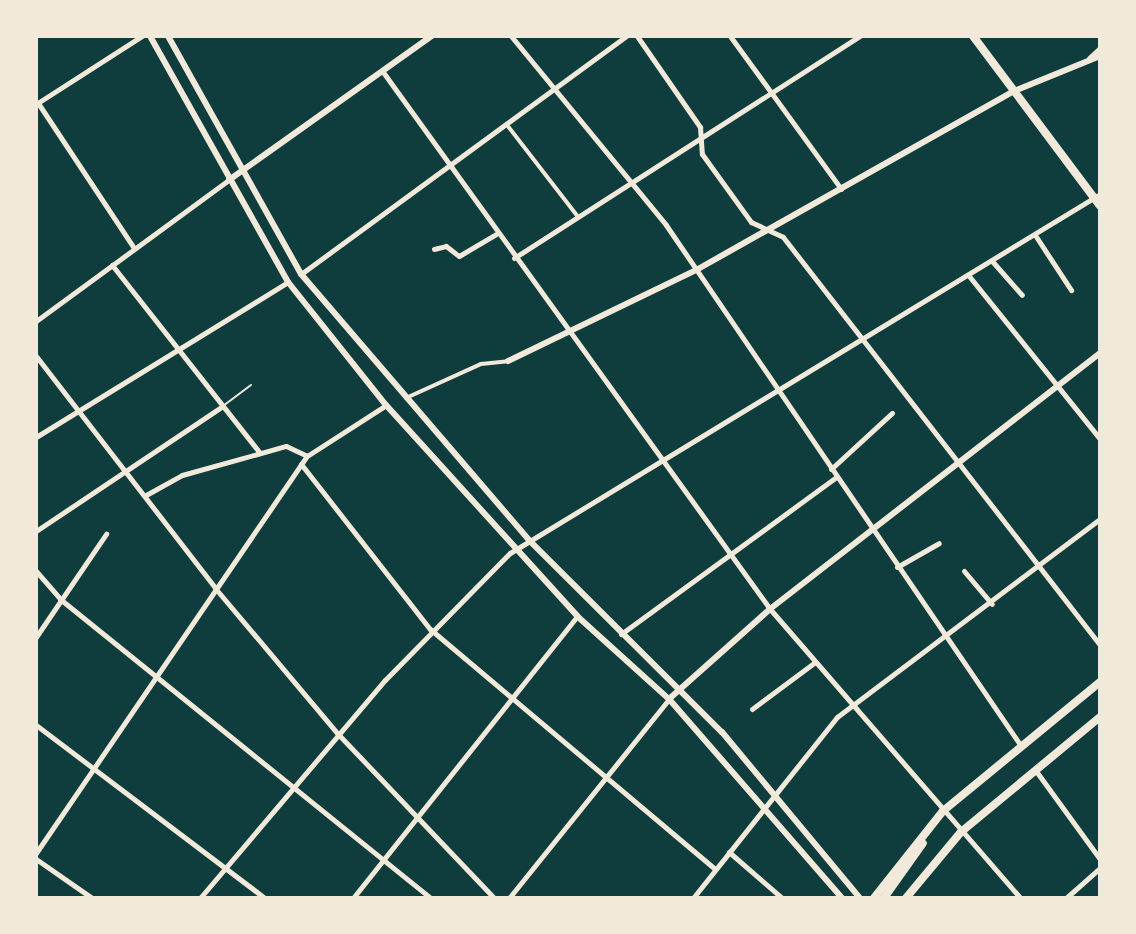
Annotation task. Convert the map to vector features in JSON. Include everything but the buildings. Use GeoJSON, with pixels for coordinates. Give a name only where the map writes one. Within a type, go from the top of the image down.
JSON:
{"type":"FeatureCollection","features":[{"type":"Feature","properties":{"kind":"main road"},"geometry":{"type":"LineString","coordinates":[[973,36],[1097,196],[1100,206]]}},
{"type":"Feature","properties":{"kind":"main road"},"geometry":{"type":"LineString","coordinates":[[874,898],[940,815],[1100,682]]}},
{"type":"Feature","properties":{"kind":"main road"},"geometry":{"type":"LineString","coordinates":[[906,898],[961,832],[1100,717]]}},
{"type":"Feature","properties":{"kind":"main road"},"geometry":{"type":"LineString","coordinates":[[884,898],[940,815]]}},
{"type":"Feature","properties":{"kind":"street"},"geometry":{"type":"LineString","coordinates":[[134,248],[37,103],[142,36]]}},
{"type":"Feature","properties":{"kind":"street"},"geometry":{"type":"LineString","coordinates":[[150,36],[288,282],[386,405],[514,551],[577,616],[669,699],[764,804],[842,898]]}},
{"type":"Feature","properties":{"kind":"street"},"geometry":{"type":"LineString","coordinates":[[168,36],[301,274],[404,398],[530,541],[679,688],[774,792],[860,898]]}},
{"type":"Feature","properties":{"kind":"street"},"geometry":{"type":"LineString","coordinates":[[36,321],[432,36]]}},
{"type":"Feature","properties":{"kind":"street"},"geometry":{"type":"LineString","coordinates":[[511,36],[698,269],[1021,747]]}},
{"type":"Feature","properties":{"kind":"street"},"geometry":{"type":"LineString","coordinates":[[301,274],[626,36]]}},
{"type":"Feature","properties":{"kind":"street"},"geometry":{"type":"LineString","coordinates":[[637,36],[694,117],[702,154],[751,222],[783,237],[1100,645]]}},
{"type":"Feature","properties":{"kind":"street"},"geometry":{"type":"LineString","coordinates":[[730,36],[841,189]]}},
{"type":"Feature","properties":{"kind":"street"},"geometry":{"type":"LineString","coordinates":[[514,258],[630,183],[701,142],[860,36]]}},
{"type":"Feature","properties":{"kind":"street"},"geometry":{"type":"LineString","coordinates":[[1089,58],[1100,48]]}},
{"type":"Feature","properties":{"kind":"street"},"geometry":{"type":"LineString","coordinates":[[92,898],[36,856],[307,456],[386,405],[481,364],[508,361],[572,335],[698,269],[1014,91],[1100,56]]}},
{"type":"Feature","properties":{"kind":"street"},"geometry":{"type":"LineString","coordinates":[[383,72],[496,234],[770,609],[940,815],[961,832],[1020,898]]}},
{"type":"Feature","properties":{"kind":"street"},"geometry":{"type":"LineString","coordinates":[[507,125],[578,217]]}},
{"type":"Feature","properties":{"kind":"street"},"geometry":{"type":"LineString","coordinates":[[200,898],[291,785],[430,629],[514,551],[664,463],[1097,196]]}},
{"type":"Feature","properties":{"kind":"street"},"geometry":{"type":"LineString","coordinates":[[434,249],[446,246],[459,256],[496,234]]}},
{"type":"Feature","properties":{"kind":"street"},"geometry":{"type":"LineString","coordinates":[[1035,235],[1071,290]]}},
{"type":"Feature","properties":{"kind":"street"},"geometry":{"type":"LineString","coordinates":[[992,261],[1022,295]]}},
{"type":"Feature","properties":{"kind":"street"},"geometry":{"type":"LineString","coordinates":[[112,265],[260,453]]}},
{"type":"Feature","properties":{"kind":"street"},"geometry":{"type":"LineString","coordinates":[[969,276],[1100,439]]}},
{"type":"Feature","properties":{"kind":"street"},"geometry":{"type":"LineString","coordinates":[[36,437],[288,282]]}},
{"type":"Feature","properties":{"kind":"street"},"geometry":{"type":"LineString","coordinates":[[509,898],[603,776],[679,688],[770,609],[1100,355]]}},
{"type":"Feature","properties":{"kind":"street"},"geometry":{"type":"LineString","coordinates":[[36,356],[215,588],[338,734],[494,898]]}},
{"type":"Feature","properties":{"kind":"street"},"geometry":{"type":"LineString","coordinates":[[36,531],[223,406]]}},
{"type":"Feature","properties":{"kind":"street"},"geometry":{"type":"LineString","coordinates":[[831,469],[892,413]]}},
{"type":"Feature","properties":{"kind":"street"},"geometry":{"type":"LineString","coordinates":[[146,495],[182,475],[286,446],[307,456]]}},
{"type":"Feature","properties":{"kind":"street"},"geometry":{"type":"LineString","coordinates":[[301,464],[430,629],[509,703],[715,869]]}},
{"type":"Feature","properties":{"kind":"street"},"geometry":{"type":"LineString","coordinates":[[621,634],[836,477]]}},
{"type":"Feature","properties":{"kind":"street"},"geometry":{"type":"LineString","coordinates":[[693,898],[764,804],[851,707],[947,639],[1100,519]]}},
{"type":"Feature","properties":{"kind":"street"},"geometry":{"type":"LineString","coordinates":[[36,637],[106,534]]}},
{"type":"Feature","properties":{"kind":"street"},"geometry":{"type":"LineString","coordinates":[[897,567],[939,543]]}},
{"type":"Feature","properties":{"kind":"street"},"geometry":{"type":"LineString","coordinates":[[36,571],[60,599],[431,898]]}},
{"type":"Feature","properties":{"kind":"street"},"geometry":{"type":"LineString","coordinates":[[964,571],[992,604]]}},
{"type":"Feature","properties":{"kind":"street"},"geometry":{"type":"LineString","coordinates":[[353,898],[577,616]]}},
{"type":"Feature","properties":{"kind":"street"},"geometry":{"type":"LineString","coordinates":[[752,709],[814,663]]}},
{"type":"Feature","properties":{"kind":"street"},"geometry":{"type":"LineString","coordinates":[[36,725],[265,898]]}},
{"type":"Feature","properties":{"kind":"street"},"geometry":{"type":"LineString","coordinates":[[1036,771],[1100,859]]}},
{"type":"Feature","properties":{"kind":"street"},"geometry":{"type":"LineString","coordinates":[[729,852],[782,898]]}},
{"type":"Feature","properties":{"kind":"street"},"geometry":{"type":"LineString","coordinates":[[1066,898],[1100,868]]}},
{"type":"Feature","properties":{"kind":"lane"},"geometry":{"type":"LineString","coordinates":[[223,406],[251,385]]}}]}
